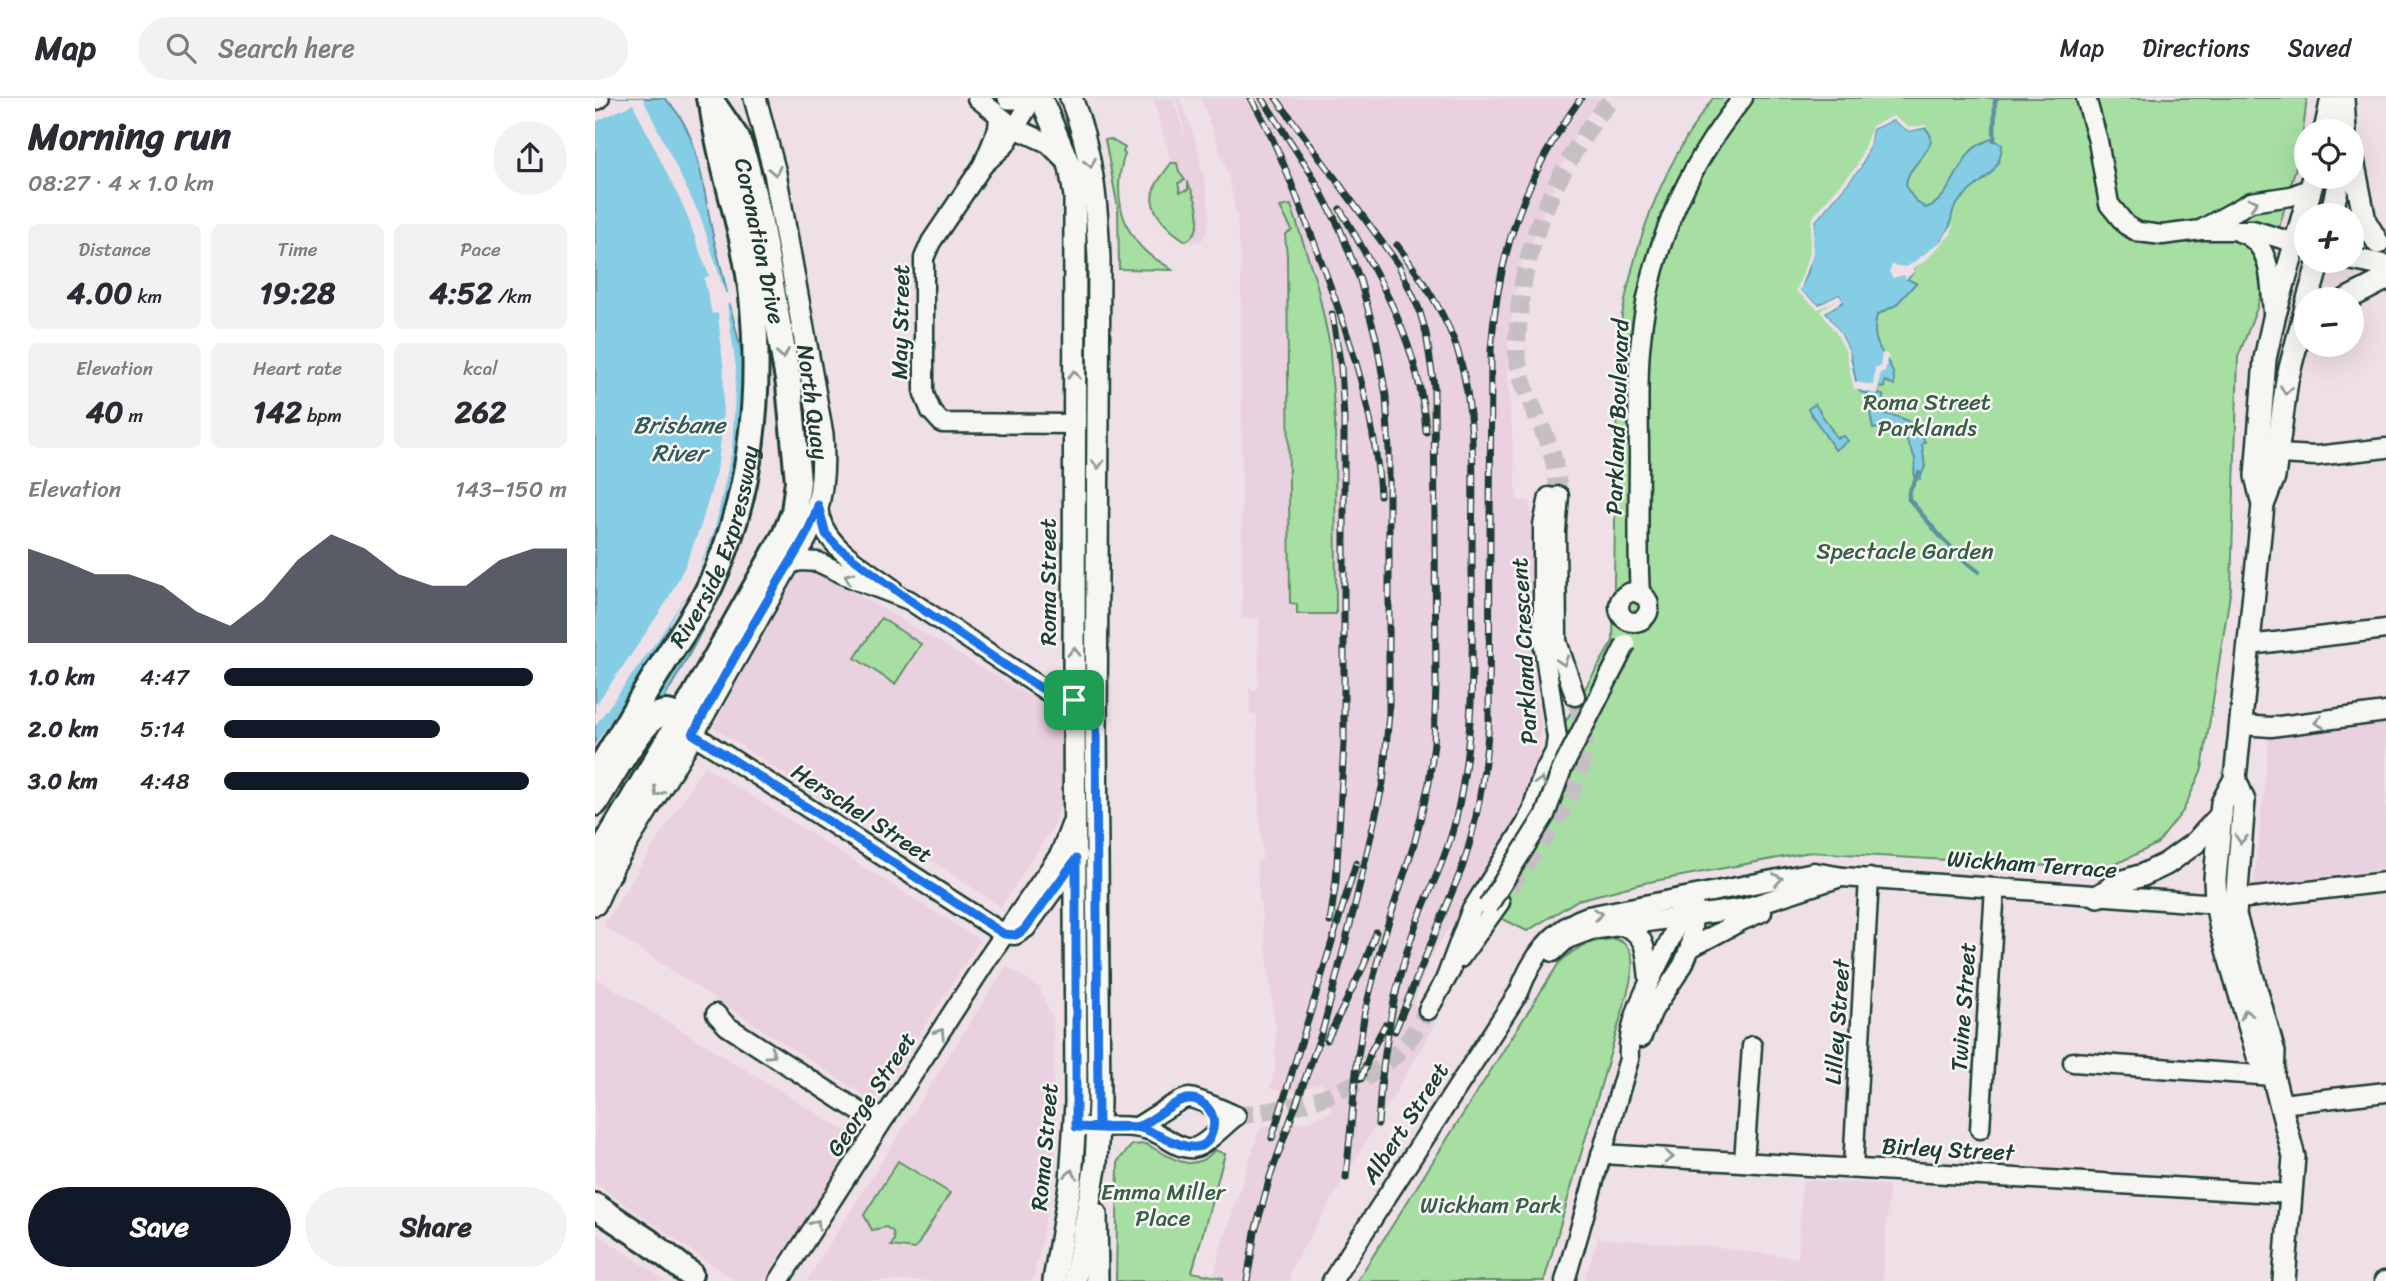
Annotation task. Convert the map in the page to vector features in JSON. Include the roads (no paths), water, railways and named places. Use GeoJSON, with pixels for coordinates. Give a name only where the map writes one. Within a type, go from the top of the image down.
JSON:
{"type":"FeatureCollection","features":[{"type":"Feature","properties":{"kind":"highway","name":"Coronation Drive"},"geometry":{"type":"LineString","coordinates":[[711,101],[737,139],[759,217],[789,384],[798,492],[806,508]]}},
{"type":"Feature","properties":{"kind":"highway","name":"Coronation Drive"},"geometry":{"type":"LineString","coordinates":[[711,101],[718,148],[737,214],[752,294]]}},
{"type":"Feature","properties":{"kind":"highway","name":"Riverside Expressway"},"geometry":{"type":"LineString","coordinates":[[595,776],[710,586],[737,513],[746,474],[755,390],[752,294]]}},
{"type":"Feature","properties":{"kind":"highway"},"geometry":{"type":"LineString","coordinates":[[789,384],[798,407],[810,486],[805,516],[790,561]]}},
{"type":"Feature","properties":{"kind":"highway","name":"North Quay"},"geometry":{"type":"LineString","coordinates":[[599,870],[785,535],[806,508]]}},
{"type":"Feature","properties":{"kind":"highway"},"geometry":{"type":"LineString","coordinates":[[595,756],[632,702],[660,668]]}},
{"type":"Feature","properties":{"kind":"highway"},"geometry":{"type":"LineString","coordinates":[[595,803],[648,723],[660,714],[682,723]]}},
{"type":"Feature","properties":{"kind":"highway"},"geometry":{"type":"LineString","coordinates":[[595,1206],[695,1277]]}},
{"type":"Feature","properties":{"kind":"main road","name":"North Quay"},"geometry":{"type":"LineString","coordinates":[[682,723],[802,545],[806,508],[823,473],[821,434],[775,173],[755,98]]}},
{"type":"Feature","properties":{"kind":"main road"},"geometry":{"type":"LineString","coordinates":[[1004,107],[1021,98]]}},
{"type":"Feature","properties":{"kind":"main road","name":"Roma Street"},"geometry":{"type":"LineString","coordinates":[[1041,98],[1070,167],[1075,196],[1076,1127],[1071,1180],[1054,1281]]}},
{"type":"Feature","properties":{"kind":"main road"},"geometry":{"type":"LineString","coordinates":[[1070,98],[1091,164],[1097,210],[1097,1281]]}},
{"type":"Feature","properties":{"kind":"main road"},"geometry":{"type":"LineString","coordinates":[[2328,119],[2332,98]]}},
{"type":"Feature","properties":{"kind":"main road"},"geometry":{"type":"LineString","coordinates":[[2343,98],[2345,119]]}},
{"type":"Feature","properties":{"kind":"main road"},"geometry":{"type":"LineString","coordinates":[[2359,189],[2365,220],[2382,244]]}},
{"type":"Feature","properties":{"kind":"main road"},"geometry":{"type":"LineString","coordinates":[[2364,242],[2382,244]]}},
{"type":"Feature","properties":{"kind":"main road"},"geometry":{"type":"LineString","coordinates":[[2364,262],[2386,267]]}},
{"type":"Feature","properties":{"kind":"main road"},"geometry":{"type":"LineString","coordinates":[[2263,505],[2256,476],[2262,381],[2274,318],[2294,266]]}},
{"type":"Feature","properties":{"kind":"main road"},"geometry":{"type":"LineString","coordinates":[[2364,290],[2386,279]]}},
{"type":"Feature","properties":{"kind":"main road"},"geometry":{"type":"LineString","coordinates":[[2226,901],[2215,879],[2222,803],[2235,779],[2263,505],[2274,477],[2287,380],[2294,356]]}},
{"type":"Feature","properties":{"kind":"main road"},"geometry":{"type":"LineString","coordinates":[[2235,779],[2244,801],[2221,929],[2258,1056],[2273,1076],[2294,1151],[2284,1281]]}},
{"type":"Feature","properties":{"kind":"main road"},"geometry":{"type":"LineString","coordinates":[[2098,896],[2120,882],[2143,876],[2166,864],[2195,843],[2221,815]]}},
{"type":"Feature","properties":{"kind":"main road","name":"North Quay"},"geometry":{"type":"LineString","coordinates":[[595,904],[599,870]]}},
{"type":"Feature","properties":{"kind":"main road"},"geometry":{"type":"LineString","coordinates":[[1076,977],[1098,989]]}},
{"type":"Feature","properties":{"kind":"main road"},"geometry":{"type":"LineString","coordinates":[[1075,1281],[1096,1163]]}},
{"type":"Feature","properties":{"kind":"main road"},"geometry":{"type":"LineString","coordinates":[[595,1219],[695,1277]]}},
{"type":"Feature","properties":{"kind":"street"},"geometry":{"type":"LineString","coordinates":[[977,98],[1004,107],[1015,128],[1048,143],[1070,167]]}},
{"type":"Feature","properties":{"kind":"street","name":"May Street"},"geometry":{"type":"LineString","coordinates":[[983,165],[1005,145],[1033,98]]}},
{"type":"Feature","properties":{"kind":"street","name":"Parkland Boulevard"},"geometry":{"type":"LineString","coordinates":[[1446,978],[1494,904],[1545,815],[1562,769],[1635,622],[1644,618],[1649,610],[1647,600],[1640,594],[1639,373],[1646,301],[1675,207],[1712,138],[1743,98]]}},
{"type":"Feature","properties":{"kind":"street"},"geometry":{"type":"LineString","coordinates":[[2086,98],[2098,141],[2107,197],[2126,225],[2138,232],[2149,234],[2253,230],[2294,241]]}},
{"type":"Feature","properties":{"kind":"street","name":"May Street"},"geometry":{"type":"LineString","coordinates":[[1004,107],[983,165],[930,243],[924,258],[923,386],[931,411],[942,423],[1074,424]]}},
{"type":"Feature","properties":{"kind":"street"},"geometry":{"type":"LineString","coordinates":[[2201,230],[2251,202],[2291,196],[2302,189]]}},
{"type":"Feature","properties":{"kind":"street"},"geometry":{"type":"LineString","coordinates":[[2232,230],[2250,236],[2263,249],[2274,318]]}},
{"type":"Feature","properties":{"kind":"street"},"geometry":{"type":"LineString","coordinates":[[2277,454],[2316,456],[2386,448]]}},
{"type":"Feature","properties":{"kind":"street","name":"Parkland Crescent"},"geometry":{"type":"LineString","coordinates":[[1446,978],[1471,911],[1526,824],[1542,776],[1555,752],[1557,738],[1543,641],[1543,525],[1554,496],[1557,641],[1575,696]]}},
{"type":"Feature","properties":{"kind":"street"},"geometry":{"type":"LineString","coordinates":[[806,508],[823,526],[833,543],[909,600],[1054,696],[1096,701]]}},
{"type":"Feature","properties":{"kind":"street"},"geometry":{"type":"LineString","coordinates":[[790,561],[818,562],[909,600]]}},
{"type":"Feature","properties":{"kind":"street"},"geometry":{"type":"LineString","coordinates":[[2249,645],[2386,629]]}},
{"type":"Feature","properties":{"kind":"street"},"geometry":{"type":"LineString","coordinates":[[2241,725],[2271,727],[2386,712]]}},
{"type":"Feature","properties":{"kind":"street","name":"Herschel Street"},"geometry":{"type":"LineString","coordinates":[[682,723],[1004,934]]}},
{"type":"Feature","properties":{"kind":"street","name":"George Street"},"geometry":{"type":"LineString","coordinates":[[779,1281],[1065,844],[1072,824],[1074,794]]}},
{"type":"Feature","properties":{"kind":"street","name":"George Street"},"geometry":{"type":"LineString","coordinates":[[1004,934],[1016,935],[1024,930],[1076,859],[1096,818]]}},
{"type":"Feature","properties":{"kind":"street","name":"Wickham Terrace"},"geometry":{"type":"LineString","coordinates":[[1696,895],[1815,872],[1843,877],[2098,896],[2226,901],[2386,882]]}},
{"type":"Feature","properties":{"kind":"street","name":"Wickham Terrace"},"geometry":{"type":"LineString","coordinates":[[1685,917],[1745,908],[1843,877]]}},
{"type":"Feature","properties":{"kind":"street","name":"Lilley Street"},"geometry":{"type":"LineString","coordinates":[[1853,1168],[1869,878]]}},
{"type":"Feature","properties":{"kind":"street","name":"Twine Street"},"geometry":{"type":"LineString","coordinates":[[1980,1129],[1994,888]]}},
{"type":"Feature","properties":{"kind":"street"},"geometry":{"type":"LineString","coordinates":[[1565,1281],[1629,1059],[1628,1043],[1649,979],[1696,895]]}},
{"type":"Feature","properties":{"kind":"street","name":"Albert Street"},"geometry":{"type":"LineString","coordinates":[[1332,1281],[1519,992],[1526,974],[1548,941],[1566,926],[1588,916],[1696,895]]}},
{"type":"Feature","properties":{"kind":"street"},"geometry":{"type":"LineString","coordinates":[[1690,948],[1741,921],[1773,908],[1784,897]]}},
{"type":"Feature","properties":{"kind":"street"},"geometry":{"type":"LineString","coordinates":[[1629,1059],[1637,1049],[1653,1010],[1683,965],[1690,948],[1685,917]]}},
{"type":"Feature","properties":{"kind":"street","name":"Albert Street"},"geometry":{"type":"LineString","coordinates":[[1519,992],[1567,939],[1591,930],[1685,917]]}},
{"type":"Feature","properties":{"kind":"street"},"geometry":{"type":"LineString","coordinates":[[1622,926],[1635,931],[1643,941],[1649,979]]}},
{"type":"Feature","properties":{"kind":"street"},"geometry":{"type":"LineString","coordinates":[[1428,1010],[1446,978]]}},
{"type":"Feature","properties":{"kind":"street"},"geometry":{"type":"LineString","coordinates":[[716,1014],[727,1026],[868,1117],[885,1116]]}},
{"type":"Feature","properties":{"kind":"street"},"geometry":{"type":"LineString","coordinates":[[1744,1161],[1752,1046]]}},
{"type":"Feature","properties":{"kind":"street"},"geometry":{"type":"LineString","coordinates":[[2073,1062],[2273,1076]]}},
{"type":"Feature","properties":{"kind":"street"},"geometry":{"type":"LineString","coordinates":[[2281,1104],[2386,1091]]}},
{"type":"Feature","properties":{"kind":"street"},"geometry":{"type":"LineString","coordinates":[[1076,1127],[1137,1127],[1185,1148],[1192,1148],[1206,1141],[1236,1115],[1198,1100],[1181,1100],[1137,1127]]}},
{"type":"Feature","properties":{"kind":"street"},"geometry":{"type":"LineString","coordinates":[[1168,1110],[1165,1127],[1171,1140]]}},
{"type":"Feature","properties":{"kind":"street","name":"Birley Street"},"geometry":{"type":"LineString","coordinates":[[1601,1154],[2292,1194]]}},
{"type":"Feature","properties":{"kind":"water","name":"Brisbane River"},"geometry":{"type":"Polygon","coordinates":[[[595,98],[664,98],[677,112],[686,128],[694,146],[715,244],[742,352],[761,414],[765,439],[746,525],[712,611],[668,692],[595,810],[595,98]]]}},
{"type":"Feature","properties":{"kind":"water"},"geometry":{"type":"Polygon","coordinates":[[[1893,120],[1909,131],[1925,128],[1930,135],[1927,150],[1907,180],[1907,188],[1917,202],[1926,208],[1947,191],[1974,148],[1991,139],[2002,144],[2000,156],[1991,173],[1962,198],[1953,210],[1949,230],[1944,238],[1913,268],[1914,272],[1907,279],[1916,283],[1896,305],[1877,315],[1876,338],[1891,368],[1894,385],[1885,381],[1884,388],[1879,387],[1878,394],[1883,395],[1884,408],[1871,411],[1868,394],[1860,392],[1858,387],[1845,343],[1825,312],[1843,302],[1839,295],[1819,305],[1799,291],[1808,272],[1815,221],[1860,168],[1869,147],[1872,129],[1893,120]]]}},
{"type":"Feature","properties":{"kind":"water"},"geometry":{"type":"Polygon","coordinates":[[[1815,404],[1837,438],[1844,436],[1848,441],[1835,450],[1808,409],[1815,404]]]}},
{"type":"Feature","properties":{"kind":"water"},"geometry":{"type":"Polygon","coordinates":[[[1884,410],[1885,414],[1909,422],[1922,435],[1925,442],[1922,444],[1925,466],[1920,479],[1914,477],[1915,458],[1904,435],[1883,427],[1873,429],[1870,413],[1884,410]]]}},
{"type":"Feature","properties":{"kind":"waterway"},"geometry":{"type":"LineString","coordinates":[[1994,140],[1997,98]]}},
{"type":"Feature","properties":{"kind":"waterway"},"geometry":{"type":"LineString","coordinates":[[1919,473],[1909,492],[1909,499],[1964,560]]}},
{"type":"Feature","properties":{"kind":"waterway"},"geometry":{"type":"LineString","coordinates":[[1966,562],[1979,572]]}},
{"type":"Feature","properties":{"kind":"tunnel"},"geometry":{"type":"LineString","coordinates":[[1559,496],[1552,454],[1519,370],[1517,351],[1523,282],[1536,234],[1555,188],[1591,126],[1614,98]]}},
{"type":"Feature","properties":{"kind":"tunnel"},"geometry":{"type":"LineString","coordinates":[[1509,888],[1554,822],[1581,767],[1584,736],[1575,696]]}},
{"type":"Feature","properties":{"kind":"tunnel"},"geometry":{"type":"LineString","coordinates":[[1236,1116],[1306,1103],[1351,1086],[1390,1059],[1407,1042],[1428,1010]]}},
{"type":"Feature","properties":{"kind":"railway"},"geometry":{"type":"LineString","coordinates":[[1251,98],[1284,164],[1346,330],[1372,427],[1380,495]]}},
{"type":"Feature","properties":{"kind":"railway"},"geometry":{"type":"LineString","coordinates":[[1247,1281],[1255,1232],[1270,1177],[1323,1029],[1355,905],[1383,783],[1389,713],[1389,451],[1386,396],[1376,338],[1360,280],[1340,229],[1312,175],[1262,98]]}},
{"type":"Feature","properties":{"kind":"railway"},"geometry":{"type":"LineString","coordinates":[[1276,98],[1398,264],[1419,309],[1426,333],[1434,386],[1434,743],[1429,783],[1415,841],[1384,936],[1365,1011],[1357,1062],[1346,1178]]}},
{"type":"Feature","properties":{"kind":"railway"},"geometry":{"type":"LineString","coordinates":[[1395,1031],[1462,868],[1477,814],[1483,778],[1489,723],[1491,350],[1500,281],[1517,217],[1529,187],[1544,157],[1581,98]]}},
{"type":"Feature","properties":{"kind":"railway"},"geometry":{"type":"LineString","coordinates":[[1340,209],[1397,316],[1416,372],[1423,401],[1426,432]]}},
{"type":"Feature","properties":{"kind":"railway"},"geometry":{"type":"LineString","coordinates":[[1378,1124],[1385,1049],[1400,975],[1456,818],[1467,754],[1472,658],[1473,457],[1465,380],[1454,340],[1441,312],[1397,245]]}},
{"type":"Feature","properties":{"kind":"railway"},"geometry":{"type":"LineString","coordinates":[[1330,922],[1336,881],[1344,744],[1344,419],[1341,367],[1332,314]]}},
{"type":"Feature","properties":{"kind":"railway"},"geometry":{"type":"LineString","coordinates":[[1272,1138],[1356,863]]}},
{"type":"Feature","properties":{"kind":"railway"},"geometry":{"type":"LineString","coordinates":[[1327,1040],[1364,965],[1376,932]]}},
{"type":"Feature","properties":{"kind":"railway"},"geometry":{"type":"LineString","coordinates":[[1361,1079],[1371,1051],[1385,1025]]}},
{"type":"Feature","properties":{"kind":"park label","name":"Roma Street Parklands"},"geometry":{"type":"Point","coordinates":[1927,415]}},
{"type":"Feature","properties":{"kind":"park label","name":"Spectacle Garden"},"geometry":{"type":"Point","coordinates":[1905,551]}},
{"type":"Feature","properties":{"kind":"park label","name":"Emma Miller Place"},"geometry":{"type":"Point","coordinates":[1163,1205]}},
{"type":"Feature","properties":{"kind":"park label","name":"Wickham Park"},"geometry":{"type":"Point","coordinates":[1491,1205]}}]}
